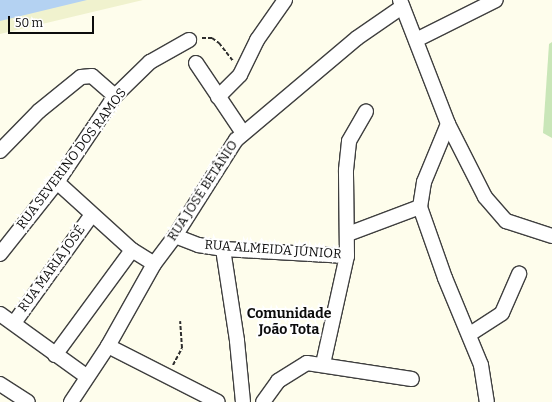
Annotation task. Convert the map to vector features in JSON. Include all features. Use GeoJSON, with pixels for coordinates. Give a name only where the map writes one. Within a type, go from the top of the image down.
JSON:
{"type":"FeatureCollection","features":[{"type":"Feature","properties":{"kind":"street"},"geometry":{"type":"LineString","coordinates":[[218,97],[240,75],[258,40],[285,0]]}},
{"type":"Feature","properties":{"kind":"street"},"geometry":{"type":"LineString","coordinates":[[416,40],[496,0]]}},
{"type":"Feature","properties":{"kind":"street"},"geometry":{"type":"LineString","coordinates":[[401,3],[448,124],[485,197],[498,215],[513,224],[552,236]]}},
{"type":"Feature","properties":{"kind":"street","name":"RUA JOSÉ BETÂNIO"},"geometry":{"type":"LineString","coordinates":[[71,402],[86,376],[108,346],[154,264],[175,236],[220,161],[243,133],[401,3]]}},
{"type":"Feature","properties":{"kind":"street","name":"RUA SEVERINO DOS RAMOS"},"geometry":{"type":"LineString","coordinates":[[0,254],[57,182],[115,96],[150,62],[189,40]]}},
{"type":"Feature","properties":{"kind":"street"},"geometry":{"type":"LineString","coordinates":[[196,63],[243,133]]}},
{"type":"Feature","properties":{"kind":"street"},"geometry":{"type":"LineString","coordinates":[[0,151],[39,111],[81,77],[92,76],[115,96]]}},
{"type":"Feature","properties":{"kind":"street"},"geometry":{"type":"LineString","coordinates":[[323,364],[348,256],[347,155],[354,129],[366,111]]}},
{"type":"Feature","properties":{"kind":"street"},"geometry":{"type":"LineString","coordinates":[[448,124],[424,182],[420,207],[458,310],[470,334],[480,365],[487,402]]}},
{"type":"Feature","properties":{"kind":"street"},"geometry":{"type":"LineString","coordinates":[[57,182],[91,216],[132,250],[154,264]]}},
{"type":"Feature","properties":{"kind":"street","name":"RUA ALMEIDA JÚNIOR"},"geometry":{"type":"LineString","coordinates":[[348,234],[420,207]]}},
{"type":"Feature","properties":{"kind":"street","name":"RUA MARIA JOSÉ"},"geometry":{"type":"LineString","coordinates":[[14,323],[91,216]]}},
{"type":"Feature","properties":{"kind":"street","name":"RUA ALMEIDA JÚNIOR"},"geometry":{"type":"LineString","coordinates":[[175,236],[198,245],[223,249],[348,256]]}},
{"type":"Feature","properties":{"kind":"street"},"geometry":{"type":"LineString","coordinates":[[223,249],[237,341],[243,402]]}},
{"type":"Feature","properties":{"kind":"street"},"geometry":{"type":"LineString","coordinates":[[55,354],[132,250]]}},
{"type":"Feature","properties":{"kind":"street"},"geometry":{"type":"LineString","coordinates":[[470,334],[502,313],[519,274]]}},
{"type":"Feature","properties":{"kind":"street"},"geometry":{"type":"LineString","coordinates":[[0,314],[86,376]]}},
{"type":"Feature","properties":{"kind":"street"},"geometry":{"type":"LineString","coordinates":[[108,346],[218,402]]}},
{"type":"Feature","properties":{"kind":"street"},"geometry":{"type":"LineString","coordinates":[[263,402],[278,381],[297,367],[307,363],[323,364],[412,379]]}},
{"type":"Feature","properties":{"kind":"street"},"geometry":{"type":"LineString","coordinates":[[0,384],[13,398],[28,402]]}},
{"type":"Feature","properties":{"kind":"path"},"geometry":{"type":"LineString","coordinates":[[189,40],[212,38],[226,50],[240,75]]}},
{"type":"Feature","properties":{"kind":"path"},"geometry":{"type":"LineString","coordinates":[[167,377],[182,348],[180,321]]}},
{"type":"Feature","properties":{"kind":"green space"},"geometry":{"type":"Polygon","coordinates":[[[0,0],[143,0],[0,34],[0,0]]]}},
{"type":"Feature","properties":{"kind":"green space"},"geometry":{"type":"Polygon","coordinates":[[[552,42],[552,138],[543,133],[549,44],[552,42]]]}},
{"type":"Feature","properties":{"kind":"water"},"geometry":{"type":"Polygon","coordinates":[[[0,0],[87,0],[0,21],[0,0]]]}},
{"type":"Feature","properties":{"kind":"district","name":"Comunidade João Tota"},"geometry":{"type":"Point","coordinates":[289,322]}}]}
